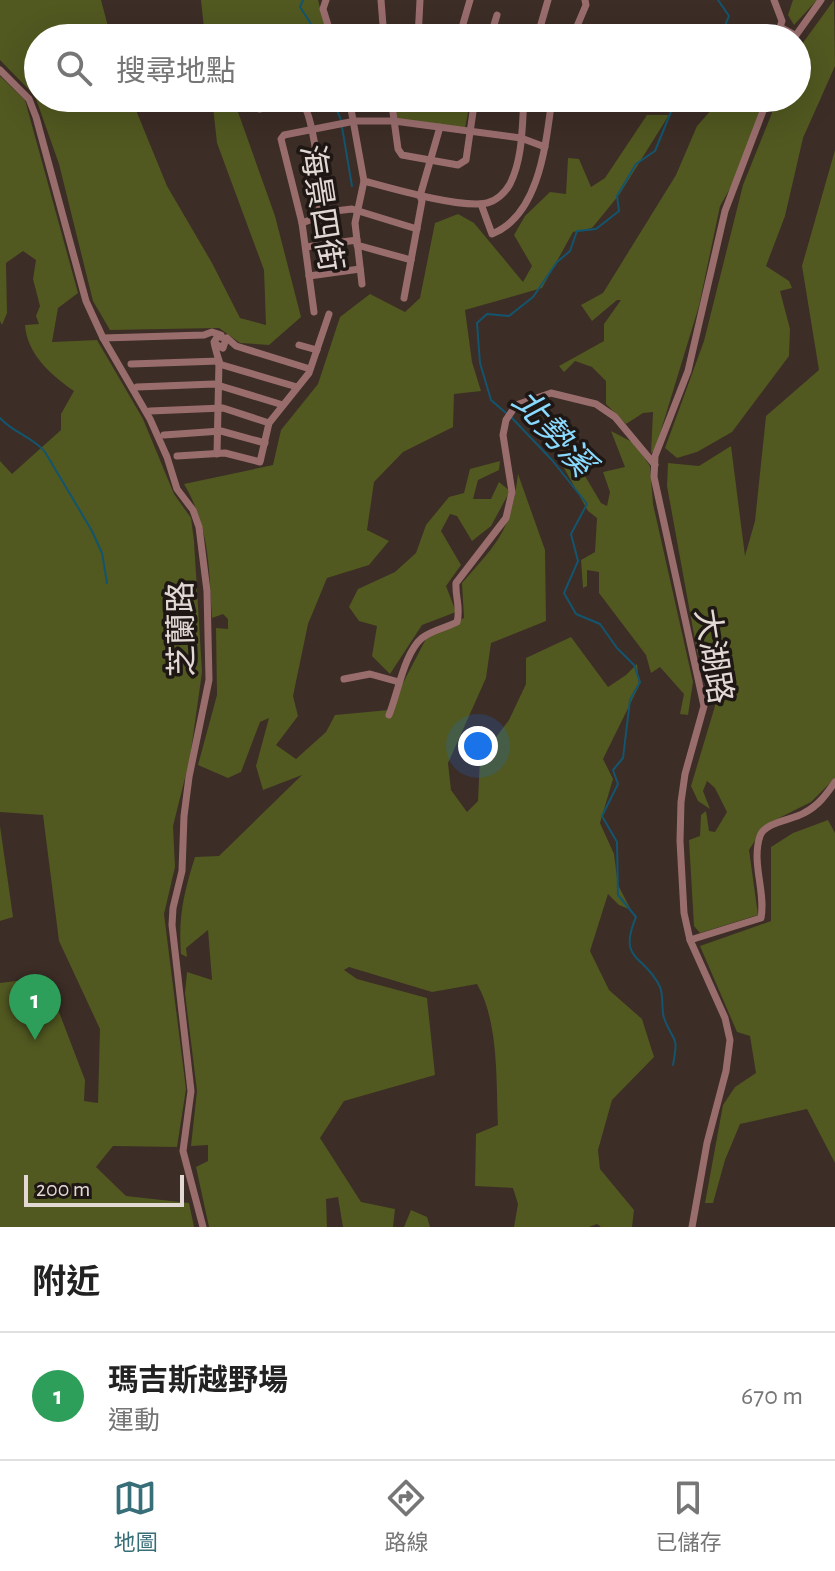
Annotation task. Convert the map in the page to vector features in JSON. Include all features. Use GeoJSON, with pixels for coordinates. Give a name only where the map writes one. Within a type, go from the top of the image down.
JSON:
{"type":"FeatureCollection","features":[{"type":"Feature","properties":{"kind":"street"},"geometry":{"type":"LineString","coordinates":[[326,0],[323,9],[328,24]]}},
{"type":"Feature","properties":{"kind":"street"},"geometry":{"type":"LineString","coordinates":[[381,0],[383,24]]}},
{"type":"Feature","properties":{"kind":"street"},"geometry":{"type":"LineString","coordinates":[[419,24],[420,0]]}},
{"type":"Feature","properties":{"kind":"street"},"geometry":{"type":"LineString","coordinates":[[463,24],[470,0]]}},
{"type":"Feature","properties":{"kind":"street"},"geometry":{"type":"LineString","coordinates":[[541,24],[548,0]]}},
{"type":"Feature","properties":{"kind":"street"},"geometry":{"type":"LineString","coordinates":[[578,24],[585,0]]}},
{"type":"Feature","properties":{"kind":"street"},"geometry":{"type":"LineString","coordinates":[[774,0],[781,24]]}},
{"type":"Feature","properties":{"kind":"street"},"geometry":{"type":"LineString","coordinates":[[803,24],[821,0]]}},
{"type":"Feature","properties":{"kind":"street"},"geometry":{"type":"LineString","coordinates":[[494,24],[497,15]]}},
{"type":"Feature","properties":{"kind":"street","name":"芝蘭路"},"geometry":{"type":"LineString","coordinates":[[0,70],[24,94]]}},
{"type":"Feature","properties":{"kind":"street","name":"芝蘭路"},"geometry":{"type":"LineString","coordinates":[[34,112],[86,301],[103,338],[150,419],[177,489],[196,517],[207,591],[209,680],[189,777],[182,871],[172,925],[191,1091],[183,1151],[203,1227]]}},
{"type":"Feature","properties":{"kind":"street"},"geometry":{"type":"LineString","coordinates":[[302,223],[315,218],[321,205],[309,112]]}},
{"type":"Feature","properties":{"kind":"street"},"geometry":{"type":"LineString","coordinates":[[353,112],[364,181],[355,223],[362,284]]}},
{"type":"Feature","properties":{"kind":"street"},"geometry":{"type":"LineString","coordinates":[[393,112],[398,149],[402,155],[458,165],[464,163],[473,112]]}},
{"type":"Feature","properties":{"kind":"street"},"geometry":{"type":"LineString","coordinates":[[364,181],[420,196],[481,204],[496,199],[511,183],[523,112]]}},
{"type":"Feature","properties":{"kind":"street"},"geometry":{"type":"LineString","coordinates":[[481,204],[492,234],[515,217],[536,180],[544,158],[550,112]]}},
{"type":"Feature","properties":{"kind":"street","name":"大湖路"},"geometry":{"type":"LineString","coordinates":[[692,1227],[730,1040],[725,1018],[690,940],[681,877],[681,802],[685,774],[704,706],[654,477],[655,456],[688,371],[725,211],[763,112]]}},
{"type":"Feature","properties":{"kind":"street","name":"海景四街"},"geometry":{"type":"LineString","coordinates":[[314,312],[302,223],[281,139],[284,135],[355,121],[394,121],[521,138],[545,147]]}},
{"type":"Feature","properties":{"kind":"street"},"geometry":{"type":"LineString","coordinates":[[404,298],[420,196],[440,127]]}},
{"type":"Feature","properties":{"kind":"street"},"geometry":{"type":"LineString","coordinates":[[318,213],[357,211],[417,229]]}},
{"type":"Feature","properties":{"kind":"street"},"geometry":{"type":"LineString","coordinates":[[306,247],[357,243],[411,260]]}},
{"type":"Feature","properties":{"kind":"street"},"geometry":{"type":"LineString","coordinates":[[309,276],[360,269]]}},
{"type":"Feature","properties":{"kind":"street"},"geometry":{"type":"LineString","coordinates":[[177,456],[217,454],[260,462],[269,423],[310,369],[329,314]]}},
{"type":"Feature","properties":{"kind":"street"},"geometry":{"type":"LineString","coordinates":[[103,338],[204,335],[212,332],[236,346],[310,369]]}},
{"type":"Feature","properties":{"kind":"street"},"geometry":{"type":"LineString","coordinates":[[204,335],[214,343],[219,362]]}},
{"type":"Feature","properties":{"kind":"street"},"geometry":{"type":"LineString","coordinates":[[214,343],[218,336],[224,340]]}},
{"type":"Feature","properties":{"kind":"street"},"geometry":{"type":"LineString","coordinates":[[217,454],[219,362],[224,340]]}},
{"type":"Feature","properties":{"kind":"street"},"geometry":{"type":"LineString","coordinates":[[299,345],[317,350]]}},
{"type":"Feature","properties":{"kind":"street"},"geometry":{"type":"LineString","coordinates":[[131,364],[219,362],[297,387]]}},
{"type":"Feature","properties":{"kind":"street"},"geometry":{"type":"LineString","coordinates":[[137,387],[218,385],[283,405]]}},
{"type":"Feature","properties":{"kind":"street"},"geometry":{"type":"LineString","coordinates":[[389,715],[399,682],[416,645],[422,638],[457,622],[460,611],[455,595],[456,583],[506,518],[512,492],[503,435],[509,415],[516,405],[551,393],[596,404],[615,417],[655,465]]}},
{"type":"Feature","properties":{"kind":"street"},"geometry":{"type":"LineString","coordinates":[[150,411],[218,408],[269,423]]}},
{"type":"Feature","properties":{"kind":"street"},"geometry":{"type":"LineString","coordinates":[[164,435],[218,431],[265,443]]}},
{"type":"Feature","properties":{"kind":"street"},"geometry":{"type":"LineString","coordinates":[[344,679],[370,674],[399,682]]}},
{"type":"Feature","properties":{"kind":"street"},"geometry":{"type":"LineString","coordinates":[[690,940],[761,918],[757,860],[760,835],[767,828],[814,807],[835,782]]}},
{"type":"Feature","properties":{"kind":"green space"},"geometry":{"type":"Polygon","coordinates":[[[0,0],[101,0],[107,24],[24,24],[24,85],[0,60],[0,0]]]}},
{"type":"Feature","properties":{"kind":"green space"},"geometry":{"type":"Polygon","coordinates":[[[201,0],[318,0],[324,24],[204,24],[201,0]]]}},
{"type":"Feature","properties":{"kind":"green space"},"geometry":{"type":"Polygon","coordinates":[[[793,0],[817,0],[795,24],[788,15],[793,0]]]}},
{"type":"Feature","properties":{"kind":"green space"},"geometry":{"type":"Polygon","coordinates":[[[834,0],[835,66],[803,138],[785,216],[766,266],[789,281],[792,288],[780,291],[790,329],[789,356],[732,432],[697,452],[677,458],[665,448],[704,341],[743,185],[772,112],[811,112],[811,32],[834,0]]]}},
{"type":"Feature","properties":{"kind":"green space"},"geometry":{"type":"Polygon","coordinates":[[[0,76],[24,99],[24,112],[28,112],[78,293],[58,308],[52,342],[97,340],[143,419],[174,494],[191,518],[202,672],[190,758],[173,826],[175,867],[164,914],[186,1089],[177,1147],[113,1146],[96,1167],[126,1196],[189,1203],[194,1227],[0,1227],[0,983],[33,979],[54,999],[85,1080],[84,1101],[98,1103],[100,1029],[59,941],[43,815],[0,812],[0,461],[12,474],[61,430],[61,414],[74,391],[49,371],[30,345],[25,325],[39,324],[36,316],[40,306],[33,279],[36,260],[23,251],[6,263],[7,313],[2,325],[0,76]]]}},
{"type":"Feature","properties":{"kind":"green space"},"geometry":{"type":"Polygon","coordinates":[[[41,112],[137,112],[167,186],[240,318],[266,325],[264,270],[217,143],[214,112],[238,112],[275,216],[301,317],[269,345],[240,343],[219,328],[110,330],[93,301],[59,164],[41,112]]]}},
{"type":"Feature","properties":{"kind":"green space"},"geometry":{"type":"Polygon","coordinates":[[[395,112],[468,112],[465,128],[396,119],[395,112]]]}},
{"type":"Feature","properties":{"kind":"green space"},"geometry":{"type":"Polygon","coordinates":[[[710,112],[761,112],[732,185],[720,206],[699,306],[655,450],[651,453],[653,412],[643,413],[626,424],[606,404],[606,381],[592,367],[575,361],[564,372],[559,366],[604,341],[604,324],[621,300],[592,321],[581,305],[603,293],[676,175],[697,126],[710,112]]]}},
{"type":"Feature","properties":{"kind":"green space"},"geometry":{"type":"Polygon","coordinates":[[[647,115],[669,115],[619,195],[592,228],[573,232],[542,288],[465,310],[472,362],[481,391],[454,394],[453,427],[403,452],[374,482],[367,530],[389,541],[369,565],[327,578],[308,624],[293,696],[298,716],[276,745],[296,759],[326,732],[335,715],[389,710],[430,631],[464,618],[462,583],[485,557],[507,523],[518,474],[545,550],[546,621],[491,643],[486,678],[448,763],[451,790],[467,812],[478,801],[480,758],[509,720],[526,684],[526,658],[571,637],[608,687],[637,664],[639,686],[603,759],[613,779],[600,823],[614,854],[618,885],[631,910],[619,905],[608,894],[590,951],[609,990],[642,1019],[654,1057],[612,1100],[598,1150],[600,1169],[634,1210],[632,1227],[601,1227],[597,1224],[589,1227],[514,1227],[518,1204],[513,1188],[475,1186],[476,1134],[498,1125],[493,1034],[477,984],[432,992],[349,967],[344,970],[357,979],[427,998],[435,1075],[344,1101],[320,1138],[361,1202],[395,1209],[393,1227],[343,1227],[338,1197],[326,1199],[327,1227],[209,1227],[196,1167],[208,1161],[208,1145],[191,1146],[197,1091],[185,993],[187,972],[212,980],[208,930],[186,948],[187,957],[181,954],[180,928],[185,893],[195,857],[219,856],[302,775],[263,790],[256,766],[269,718],[260,722],[241,772],[228,778],[198,765],[217,695],[216,628],[228,629],[228,619],[223,614],[212,618],[209,566],[203,533],[193,500],[184,484],[273,465],[281,430],[318,384],[340,317],[370,294],[405,312],[420,298],[435,223],[458,214],[474,223],[523,282],[532,266],[514,235],[525,216],[550,192],[566,194],[568,158],[579,159],[591,187],[605,178],[647,115]]]}},
{"type":"Feature","properties":{"kind":"green space"},"geometry":{"type":"Polygon","coordinates":[[[835,150],[835,778],[811,802],[765,825],[749,850],[758,915],[700,933],[694,926],[689,840],[700,836],[701,815],[706,811],[709,831],[715,832],[727,812],[715,788],[707,781],[703,791],[710,809],[698,801],[691,786],[715,706],[697,651],[667,486],[668,463],[699,466],[731,446],[745,556],[755,521],[766,416],[819,370],[802,266],[835,150]]]}},
{"type":"Feature","properties":{"kind":"green space"},"geometry":{"type":"Polygon","coordinates":[[[611,431],[634,443],[650,466],[653,504],[693,682],[688,715],[680,714],[684,694],[660,667],[651,673],[646,655],[599,593],[599,572],[587,570],[587,586],[583,588],[581,560],[595,552],[597,518],[588,511],[555,452],[569,449],[601,503],[607,506],[610,492],[603,472],[625,467],[611,431]]]}},
{"type":"Feature","properties":{"kind":"green space"},"geometry":{"type":"Polygon","coordinates":[[[500,461],[499,470],[478,480],[473,499],[491,499],[499,482],[510,491],[491,526],[472,541],[457,516],[450,514],[441,531],[461,565],[446,586],[456,612],[422,625],[390,674],[372,656],[377,626],[359,621],[349,607],[358,589],[395,572],[416,553],[426,525],[449,497],[464,493],[470,469],[500,461]]]}},
{"type":"Feature","properties":{"kind":"green space"},"geometry":{"type":"Polygon","coordinates":[[[828,820],[835,833],[835,1163],[807,1109],[740,1124],[725,1160],[713,1203],[705,1203],[723,1105],[735,1087],[756,1073],[750,1036],[737,1032],[700,946],[771,921],[771,847],[793,833],[828,820]]]}},
{"type":"Feature","properties":{"kind":"green space"},"geometry":{"type":"Polygon","coordinates":[[[0,826],[13,917],[0,921],[0,826]]]}},
{"type":"Feature","properties":{"kind":"green space"},"geometry":{"type":"Polygon","coordinates":[[[411,1210],[427,1217],[430,1227],[404,1227],[411,1210]]]}},
{"type":"Feature","properties":{"kind":"waterway"},"geometry":{"type":"LineString","coordinates":[[303,0],[300,7],[311,24]]}},
{"type":"Feature","properties":{"kind":"waterway","name":"北勢溪"},"geometry":{"type":"LineString","coordinates":[[718,0],[729,16],[726,24]]}},
{"type":"Feature","properties":{"kind":"waterway"},"geometry":{"type":"LineString","coordinates":[[338,112],[341,120]]}},
{"type":"Feature","properties":{"kind":"waterway","name":"北勢溪"},"geometry":{"type":"LineString","coordinates":[[506,413],[491,400],[480,363],[477,323],[487,314],[509,316],[533,297],[557,262],[570,251],[577,231],[596,229],[619,211],[617,196],[636,164],[655,151],[671,112]]}},
{"type":"Feature","properties":{"kind":"waterway"},"geometry":{"type":"LineString","coordinates":[[342,127],[352,186]]}},
{"type":"Feature","properties":{"kind":"waterway","name":"北勢溪"},"geometry":{"type":"LineString","coordinates":[[511,417],[552,460],[587,504],[571,534],[578,561],[564,593],[576,614],[600,624],[634,665],[640,682],[630,700],[623,758],[613,770],[618,784],[602,816],[617,842],[618,895],[636,917],[631,932],[631,950],[654,976],[661,991],[664,1018],[676,1048],[673,1065]]}},
{"type":"Feature","properties":{"kind":"waterway"},"geometry":{"type":"LineString","coordinates":[[0,418],[45,452],[92,531],[102,553],[107,583]]}},
{"type":"Feature","properties":{"kind":"place","name":"瑪吉斯越野場"},"geometry":{"type":"Point","coordinates":[35,1040]}}]}
